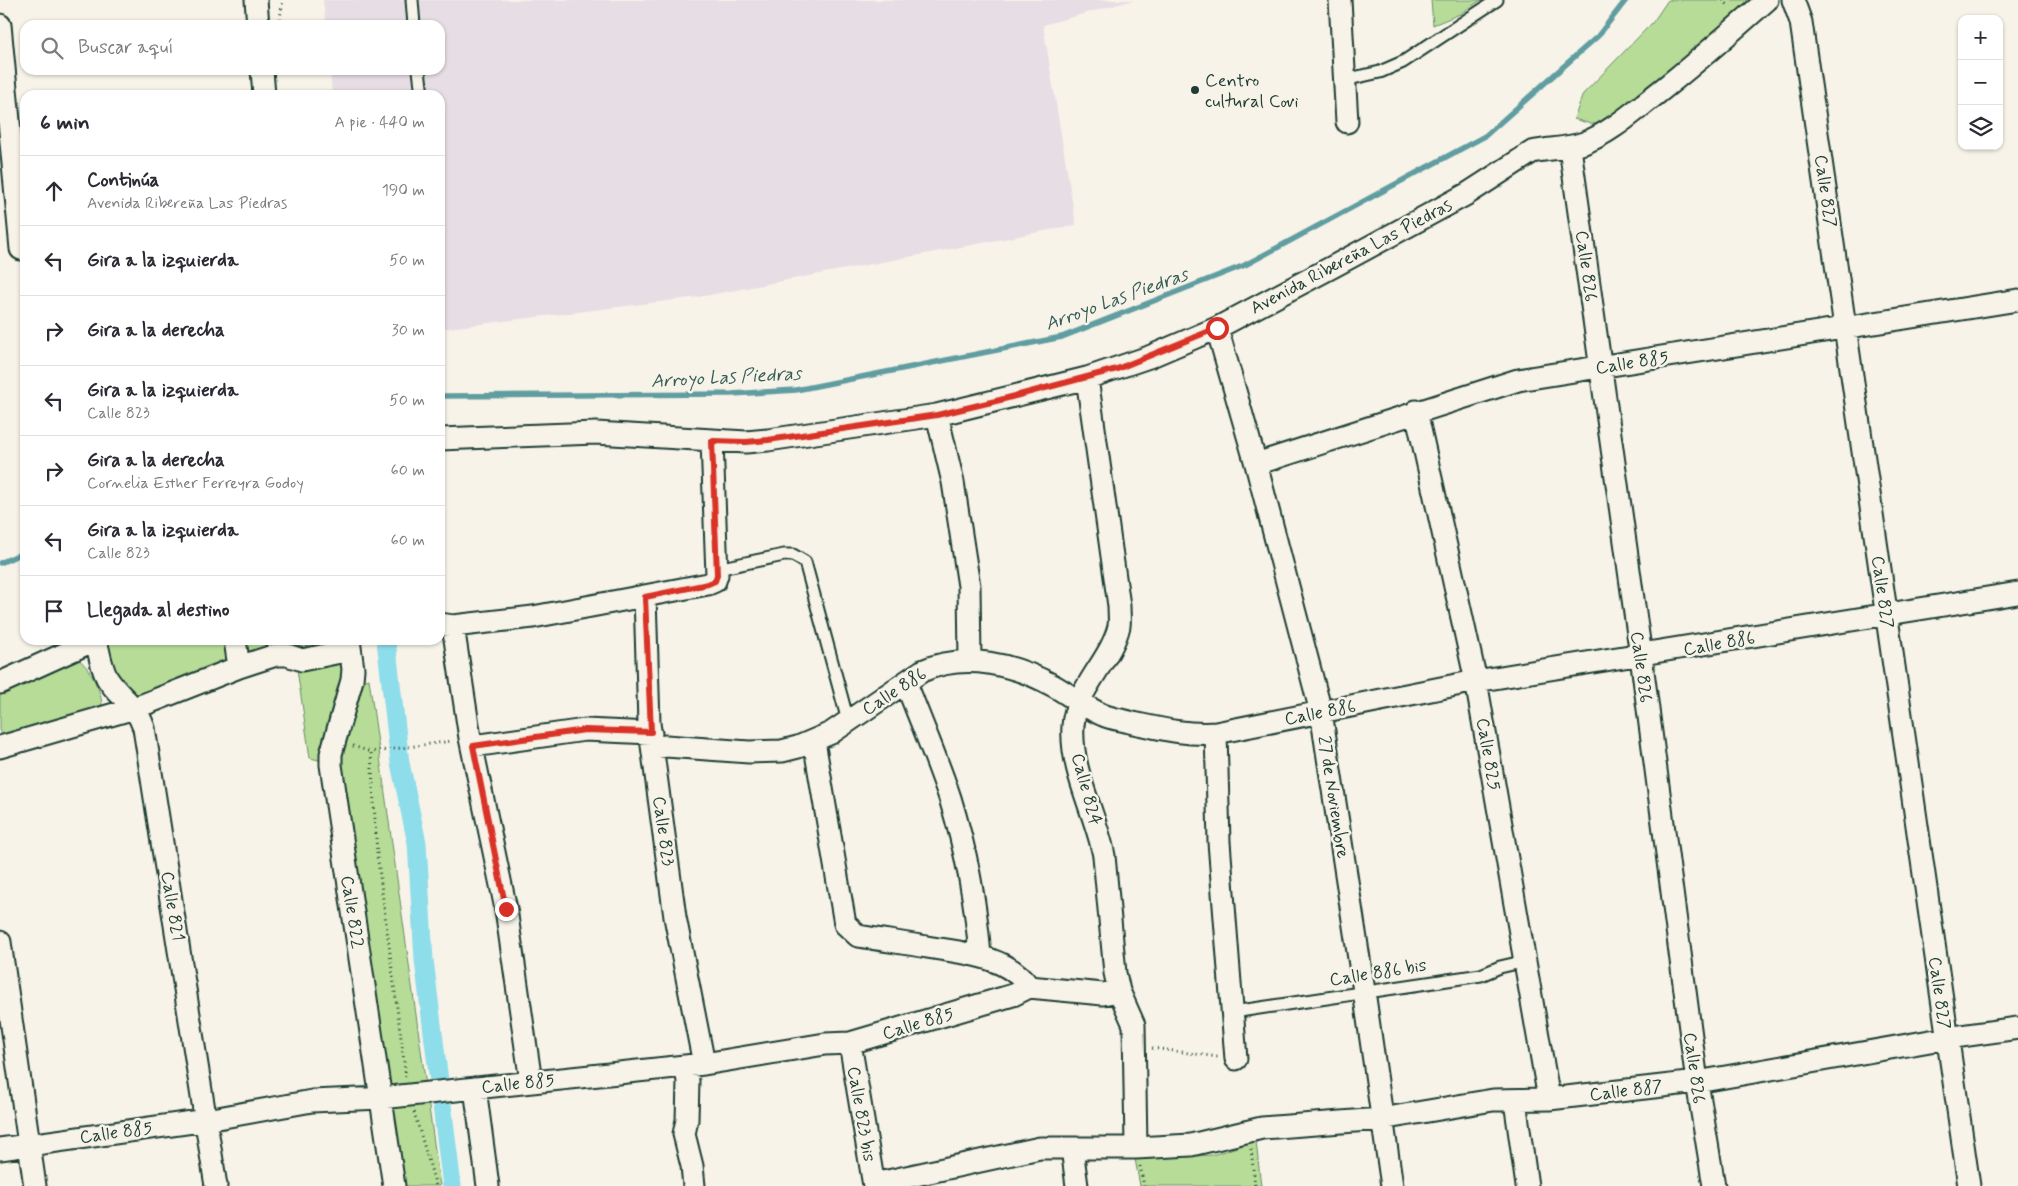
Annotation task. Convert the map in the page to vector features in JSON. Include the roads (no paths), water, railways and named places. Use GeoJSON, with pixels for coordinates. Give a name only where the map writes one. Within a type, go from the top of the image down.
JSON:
{"type":"FeatureCollection","features":[{"type":"Feature","properties":{"kind":"street"},"geometry":{"type":"LineString","coordinates":[[256,0],[258,20]]}},
{"type":"Feature","properties":{"kind":"street"},"geometry":{"type":"LineString","coordinates":[[1340,0],[1347,122]]}},
{"type":"Feature","properties":{"kind":"street","name":"Avenida Ribereña Las Piedras"},"geometry":{"type":"LineString","coordinates":[[445,438],[565,433],[712,441],[746,442],[768,440],[937,415],[1087,378],[1149,357],[1217,328],[1467,194],[1532,152],[1544,149],[1570,148],[1587,142],[1623,120],[1682,74],[1767,0]]}},
{"type":"Feature","properties":{"kind":"street","name":"Calle 827"},"geometry":{"type":"LineString","coordinates":[[1793,0],[1801,22],[1969,1186]]}},
{"type":"Feature","properties":{"kind":"street"},"geometry":{"type":"LineString","coordinates":[[0,25],[2,78],[20,240]]}},
{"type":"Feature","properties":{"kind":"street"},"geometry":{"type":"LineString","coordinates":[[262,75],[264,90]]}},
{"type":"Feature","properties":{"kind":"street","name":"Calle 826"},"geometry":{"type":"LineString","coordinates":[[1570,148],[1641,656],[1697,1082],[1714,1186]]}},
{"type":"Feature","properties":{"kind":"street","name":"Calle 885"},"geometry":{"type":"LineString","coordinates":[[1256,464],[1416,411],[1518,380],[2018,300]]}},
{"type":"Feature","properties":{"kind":"street","name":"27 de Noviembre"},"geometry":{"type":"LineString","coordinates":[[1217,328],[1256,464],[1321,712],[1392,1186]]}},
{"type":"Feature","properties":{"kind":"street","name":"Calle 824"},"geometry":{"type":"LineString","coordinates":[[1087,378],[1119,606],[1119,625],[1114,638],[1079,701],[1072,725],[1076,763],[1101,840],[1118,991],[1134,1025],[1136,1148]]}},
{"type":"Feature","properties":{"kind":"street","name":"Calle 825"},"geometry":{"type":"LineString","coordinates":[[1416,411],[1476,682],[1549,1099]]}},
{"type":"Feature","properties":{"kind":"street"},"geometry":{"type":"LineString","coordinates":[[937,415],[953,482],[969,586],[970,660]]}},
{"type":"Feature","properties":{"kind":"street"},"geometry":{"type":"LineString","coordinates":[[531,1082],[506,909],[446,625],[533,617],[645,597],[715,581],[717,569],[712,441]]}},
{"type":"Feature","properties":{"kind":"street","name":"Calle 886"},"geometry":{"type":"LineString","coordinates":[[472,742],[585,730],[652,740],[666,746],[771,752],[798,747],[831,733],[922,671],[932,667],[970,660],[995,664],[1025,673],[1052,685],[1104,716],[1155,728],[1195,734],[1216,733],[1476,682],[2018,593]]}},
{"type":"Feature","properties":{"kind":"street","name":"Calle 823"},"geometry":{"type":"LineString","coordinates":[[645,597],[652,740],[694,1065],[688,1081],[687,1120],[684,1134],[692,1166],[694,1186]]}},
{"type":"Feature","properties":{"kind":"street"},"geometry":{"type":"LineString","coordinates":[[0,682],[85,645]]}},
{"type":"Feature","properties":{"kind":"street","name":"Calle 821"},"geometry":{"type":"LineString","coordinates":[[97,645],[106,676],[120,694],[135,708],[144,728],[216,1186]]}},
{"type":"Feature","properties":{"kind":"street"},"geometry":{"type":"LineString","coordinates":[[236,645],[239,667]]}},
{"type":"Feature","properties":{"kind":"street"},"geometry":{"type":"LineString","coordinates":[[0,747],[135,708],[239,667],[276,655],[287,654],[302,660],[350,645]]}},
{"type":"Feature","properties":{"kind":"street","name":"Calle 822"},"geometry":{"type":"LineString","coordinates":[[350,645],[353,669],[352,680],[331,754],[331,765],[394,1186]]}},
{"type":"Feature","properties":{"kind":"street"},"geometry":{"type":"LineString","coordinates":[[906,683],[950,798],[972,885],[980,956]]}},
{"type":"Feature","properties":{"kind":"street"},"geometry":{"type":"LineString","coordinates":[[1216,733],[1219,842],[1236,1059]]}},
{"type":"Feature","properties":{"kind":"street"},"geometry":{"type":"LineString","coordinates":[[814,741],[845,924],[858,936],[980,956],[1000,964],[1021,976],[1029,987],[1103,994],[1118,991]]}},
{"type":"Feature","properties":{"kind":"street"},"geometry":{"type":"LineString","coordinates":[[0,942],[35,1186]]}},
{"type":"Feature","properties":{"kind":"street","name":"Calle 885"},"geometry":{"type":"LineString","coordinates":[[0,1149],[207,1120],[312,1101],[381,1098],[694,1065],[825,1044],[850,1042],[1013,994],[1029,987]]}},
{"type":"Feature","properties":{"kind":"street","name":"Calle 887"},"geometry":{"type":"LineString","coordinates":[[874,1185],[1040,1148],[1136,1148],[1191,1145],[1255,1129],[1381,1119],[1493,1100],[1549,1099],[1697,1082],[1947,1038],[2018,1028]]}},
{"type":"Feature","properties":{"kind":"street","name":"Calle 823 bis"},"geometry":{"type":"LineString","coordinates":[[850,1042],[874,1185]]}},
{"type":"Feature","properties":{"kind":"street"},"geometry":{"type":"LineString","coordinates":[[467,1089],[488,1186]]}},
{"type":"Feature","properties":{"kind":"street"},"geometry":{"type":"LineString","coordinates":[[1515,1100],[1527,1186]]}},
{"type":"Feature","properties":{"kind":"street"},"geometry":{"type":"LineString","coordinates":[[1072,1148],[1077,1186]]}},
{"type":"Feature","properties":{"kind":"lane"},"geometry":{"type":"LineString","coordinates":[[412,0],[414,20]]}},
{"type":"Feature","properties":{"kind":"lane"},"geometry":{"type":"LineString","coordinates":[[1344,80],[1380,72],[1403,62],[1497,0]]}},
{"type":"Feature","properties":{"kind":"lane"},"geometry":{"type":"LineString","coordinates":[[420,75],[421,90]]}},
{"type":"Feature","properties":{"kind":"lane"},"geometry":{"type":"LineString","coordinates":[[717,569],[784,555],[793,555],[805,562],[848,721]]}},
{"type":"Feature","properties":{"kind":"lane","name":"Calle 886 bis"},"geometry":{"type":"LineString","coordinates":[[1233,1012],[1481,975],[1500,967],[1526,961]]}},
{"type":"Feature","properties":{"kind":"waterway","name":"Arroyo Las Piedras"},"geometry":{"type":"LineString","coordinates":[[445,396],[732,394],[796,390],[1062,337],[1245,265],[1485,136],[1598,36],[1626,0]]}},
{"type":"Feature","properties":{"kind":"waterway","name":"Arroyo Las Piedras"},"geometry":{"type":"LineString","coordinates":[[0,563],[20,554]]}},
{"type":"Feature","properties":{"kind":"waterway"},"geometry":{"type":"LineString","coordinates":[[387,645],[400,763],[417,843],[424,960],[452,1186]]}},
{"type":"Feature","properties":{"kind":"place","name":"Centro cultural Covi"},"geometry":{"type":"Point","coordinates":[1195,90]}}]}
